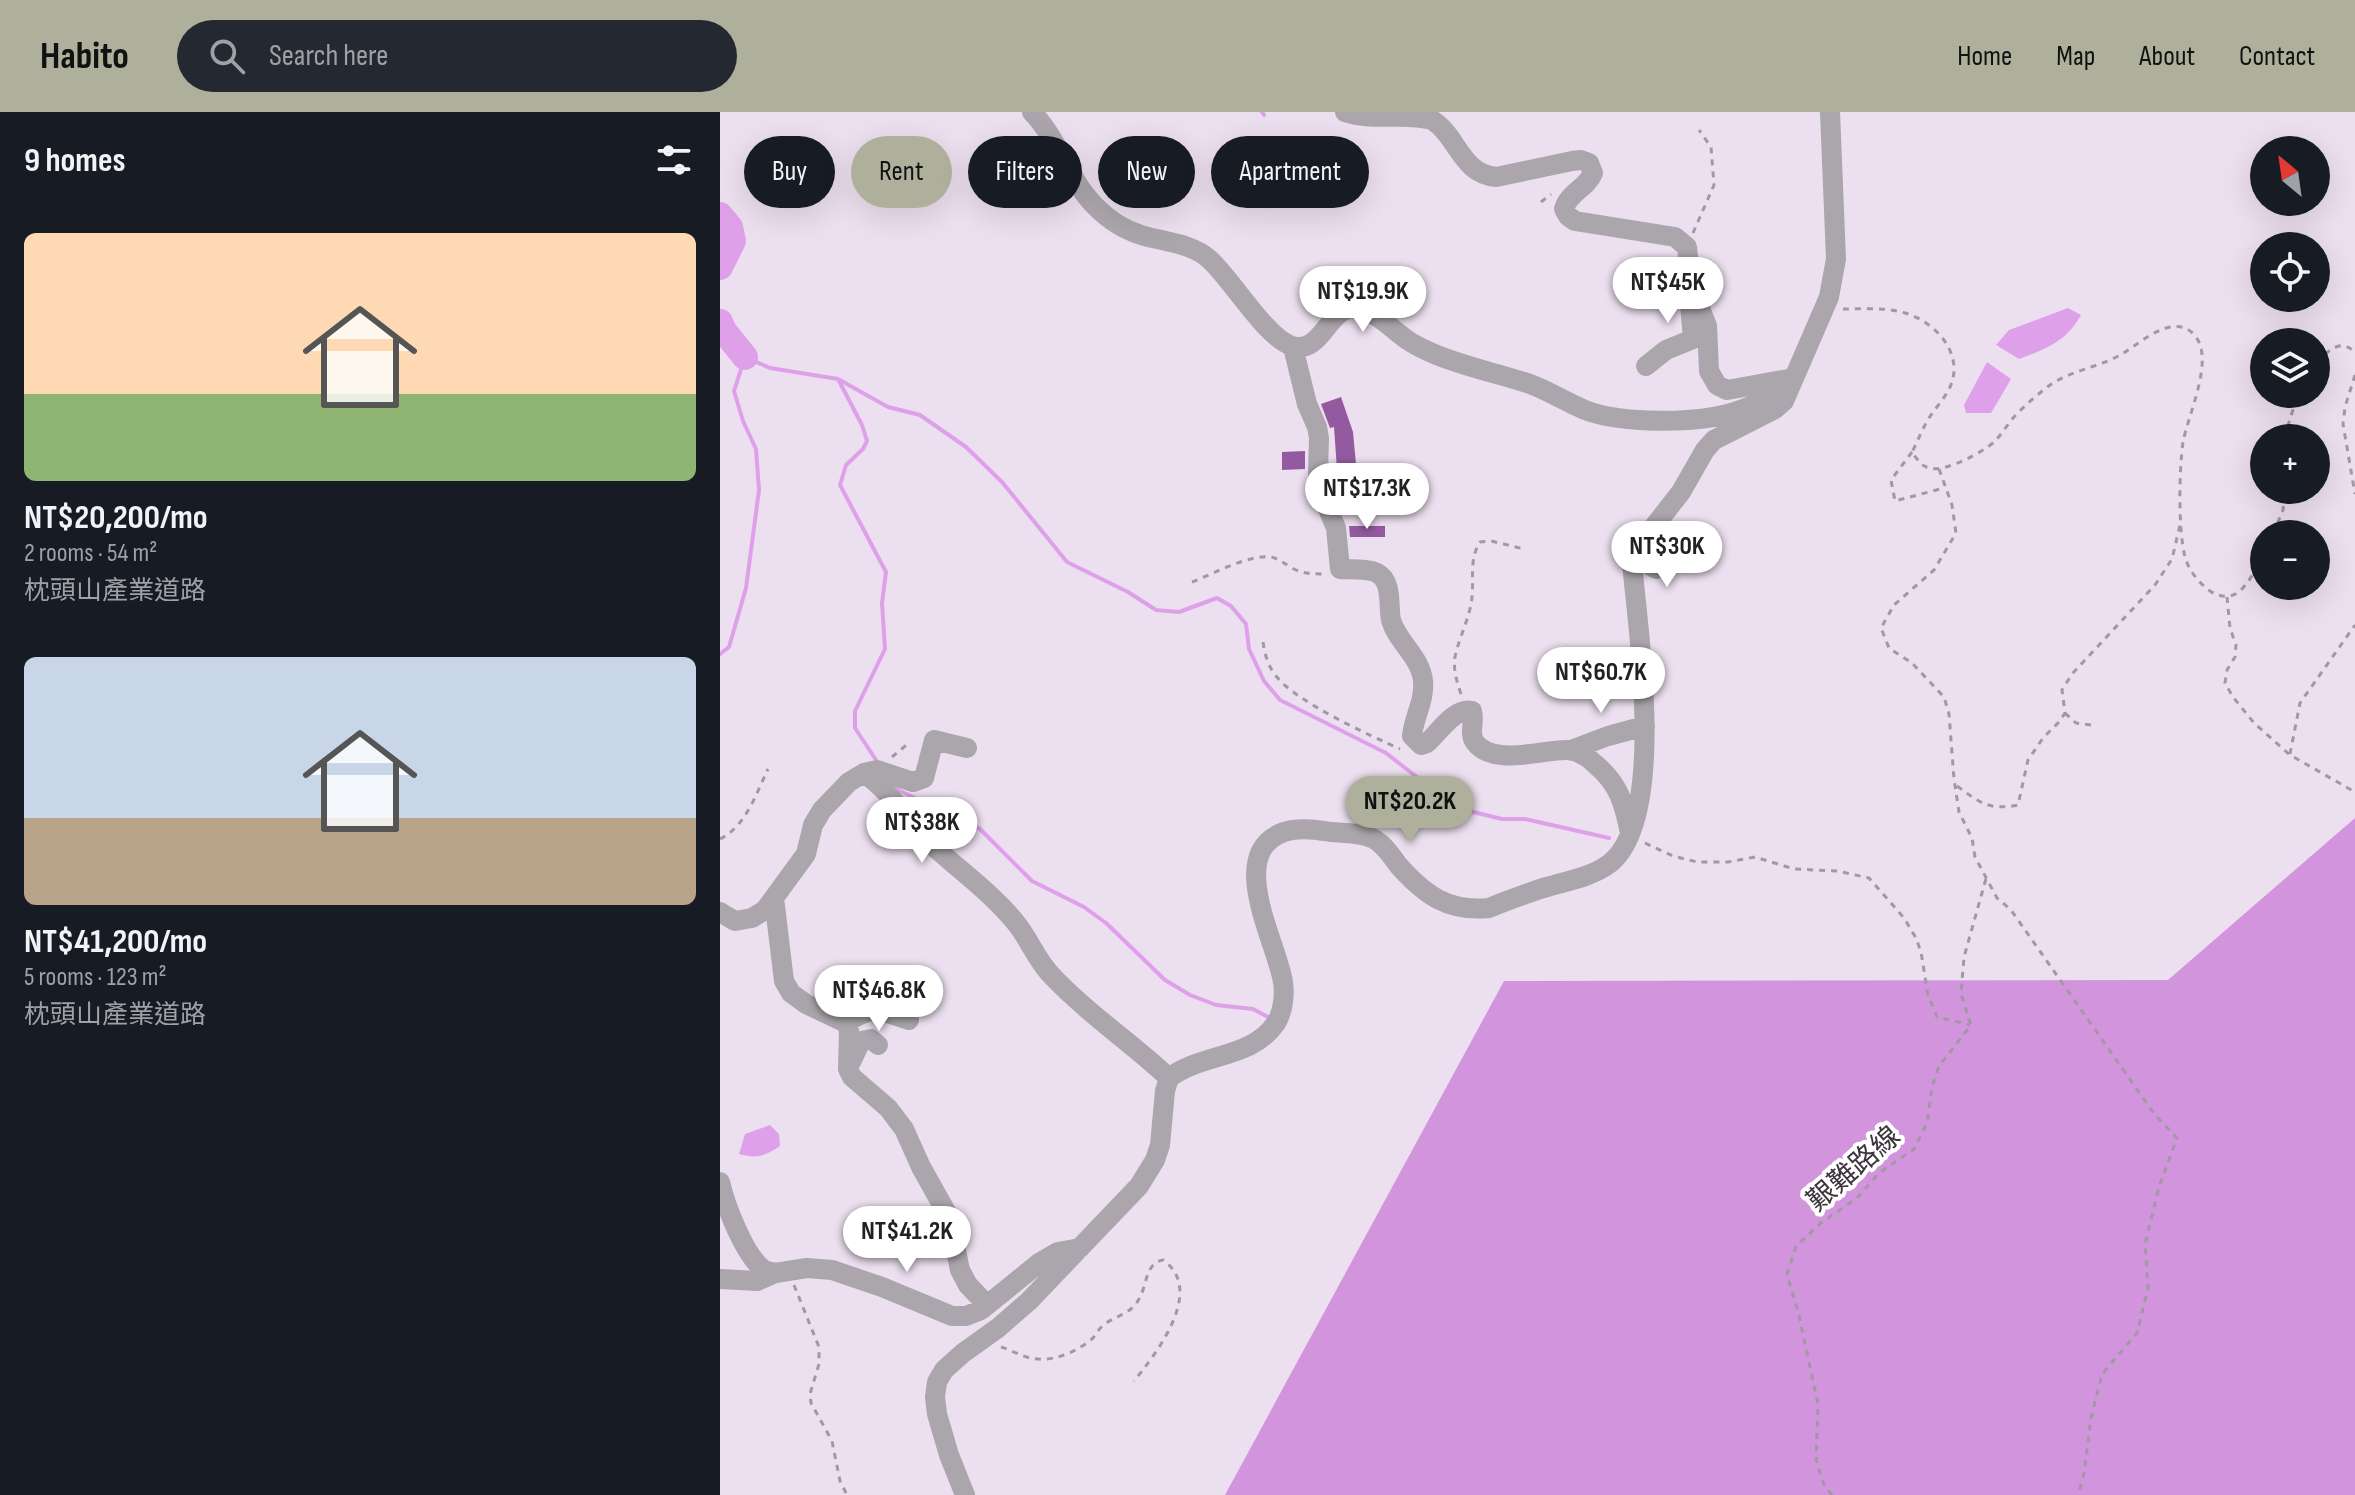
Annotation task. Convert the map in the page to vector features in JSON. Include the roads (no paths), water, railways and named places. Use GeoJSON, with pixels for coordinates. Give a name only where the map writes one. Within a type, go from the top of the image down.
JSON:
{"type":"FeatureCollection","features":[{"type":"Feature","properties":{"kind":"street"},"geometry":{"type":"LineString","coordinates":[[1032,112],[1052,136],[1074,180],[1095,207],[1114,222],[1139,234],[1199,251],[1211,260],[1262,321],[1293,347],[1305,346],[1318,339],[1341,312],[1361,309],[1376,316],[1409,342],[1434,354],[1530,384],[1586,410],[1615,417],[1660,420],[1732,413],[1792,383]]}},
{"type":"Feature","properties":{"kind":"street"},"geometry":{"type":"LineString","coordinates":[[1345,112],[1370,117],[1418,114],[1433,121],[1464,160],[1485,176],[1496,177],[1581,160],[1589,163],[1593,173],[1590,180],[1565,204],[1568,216],[1575,221],[1675,237],[1687,247],[1693,339],[1666,350],[1646,366]]}},
{"type":"Feature","properties":{"kind":"street"},"geometry":{"type":"LineString","coordinates":[[965,1495],[937,1414],[937,1382],[944,1370],[1029,1301],[1139,1186],[1160,1145],[1169,1078],[1188,1066],[1232,1053],[1256,1041],[1268,1034],[1279,1019],[1284,1000],[1283,982],[1264,922],[1256,882],[1258,864],[1269,841],[1280,834],[1305,829],[1371,837],[1381,844],[1416,885],[1433,897],[1452,906],[1474,909],[1489,908],[1586,875],[1607,866],[1624,851],[1640,800],[1645,726],[1632,563],[1638,545],[1681,492],[1705,450],[1714,440],[1775,409],[1784,401],[1792,383],[1829,297],[1836,259],[1830,112]]}},
{"type":"Feature","properties":{"kind":"street"},"geometry":{"type":"LineString","coordinates":[[1691,285],[1707,326],[1709,371],[1717,385],[1727,390],[1792,383]]}},
{"type":"Feature","properties":{"kind":"street"},"geometry":{"type":"LineString","coordinates":[[1293,347],[1307,404],[1317,427],[1320,490],[1336,528],[1340,569],[1376,572],[1382,577],[1395,629],[1423,676],[1424,695],[1412,736],[1418,743],[1427,743],[1458,712],[1465,709],[1472,711],[1475,742],[1484,750],[1502,755],[1571,750],[1645,726]]}},
{"type":"Feature","properties":{"kind":"street"},"geometry":{"type":"LineString","coordinates":[[1638,545],[1651,566],[1656,569],[1665,566],[1670,532]]}},
{"type":"Feature","properties":{"kind":"street"},"geometry":{"type":"LineString","coordinates":[[720,912],[735,921],[752,918],[765,910],[806,854],[813,825],[822,810],[849,782],[870,772],[913,782],[924,778],[934,740],[967,748]]}},
{"type":"Feature","properties":{"kind":"street"},"geometry":{"type":"LineString","coordinates":[[1571,750],[1587,757],[1612,778],[1625,808],[1630,836]]}},
{"type":"Feature","properties":{"kind":"street"},"geometry":{"type":"LineString","coordinates":[[870,772],[929,841],[1019,925],[1035,956],[1052,977],[1138,1048],[1169,1078]]}},
{"type":"Feature","properties":{"kind":"street"},"geometry":{"type":"LineString","coordinates":[[774,898],[784,981],[791,993],[806,1004],[846,1023],[849,1030],[848,1069],[852,1077],[888,1108],[904,1129],[949,1217],[960,1270],[968,1285],[987,1305]]}},
{"type":"Feature","properties":{"kind":"street"},"geometry":{"type":"LineString","coordinates":[[864,1011],[869,981]]}},
{"type":"Feature","properties":{"kind":"street"},"geometry":{"type":"LineString","coordinates":[[846,1023],[864,1011],[878,1010],[909,1020]]}},
{"type":"Feature","properties":{"kind":"street"},"geometry":{"type":"LineString","coordinates":[[848,1069],[861,1041],[871,1039],[878,1045]]}},
{"type":"Feature","properties":{"kind":"street"},"geometry":{"type":"LineString","coordinates":[[720,1182],[726,1205],[754,1259],[764,1270],[781,1272]]}},
{"type":"Feature","properties":{"kind":"street"},"geometry":{"type":"LineString","coordinates":[[720,1279],[757,1281],[781,1272],[807,1268],[832,1270],[952,1316],[966,1316],[987,1305],[1039,1263],[1058,1252],[1080,1248]]}},
{"type":"Feature","properties":{"kind":"waterway"},"geometry":{"type":"LineString","coordinates":[[720,215],[730,227],[733,241],[720,267]]}},
{"type":"Feature","properties":{"kind":"waterway"},"geometry":{"type":"LineString","coordinates":[[720,322],[745,357]]}},
{"type":"Feature","properties":{"kind":"waterway"},"geometry":{"type":"LineString","coordinates":[[720,654],[729,647],[746,588],[759,490],[756,449],[734,391],[745,357],[770,368],[838,379],[888,407],[920,415],[966,447],[1002,482],[1067,562],[1128,592],[1156,610],[1179,612],[1217,598],[1231,606],[1246,624],[1249,649],[1264,681],[1280,700],[1386,753],[1441,796],[1473,812],[1502,819],[1525,819],[1609,838]]}},
{"type":"Feature","properties":{"kind":"waterway"},"geometry":{"type":"LineString","coordinates":[[838,379],[867,441],[846,465],[840,485],[886,572],[882,603],[885,649],[855,711],[855,728],[876,760]]}},
{"type":"Feature","properties":{"kind":"waterway"},"geometry":{"type":"LineString","coordinates":[[894,784],[898,790],[980,829],[1032,881],[1084,907],[1106,923],[1165,980],[1190,995],[1216,1005],[1253,1009],[1270,1018]]}}]}
